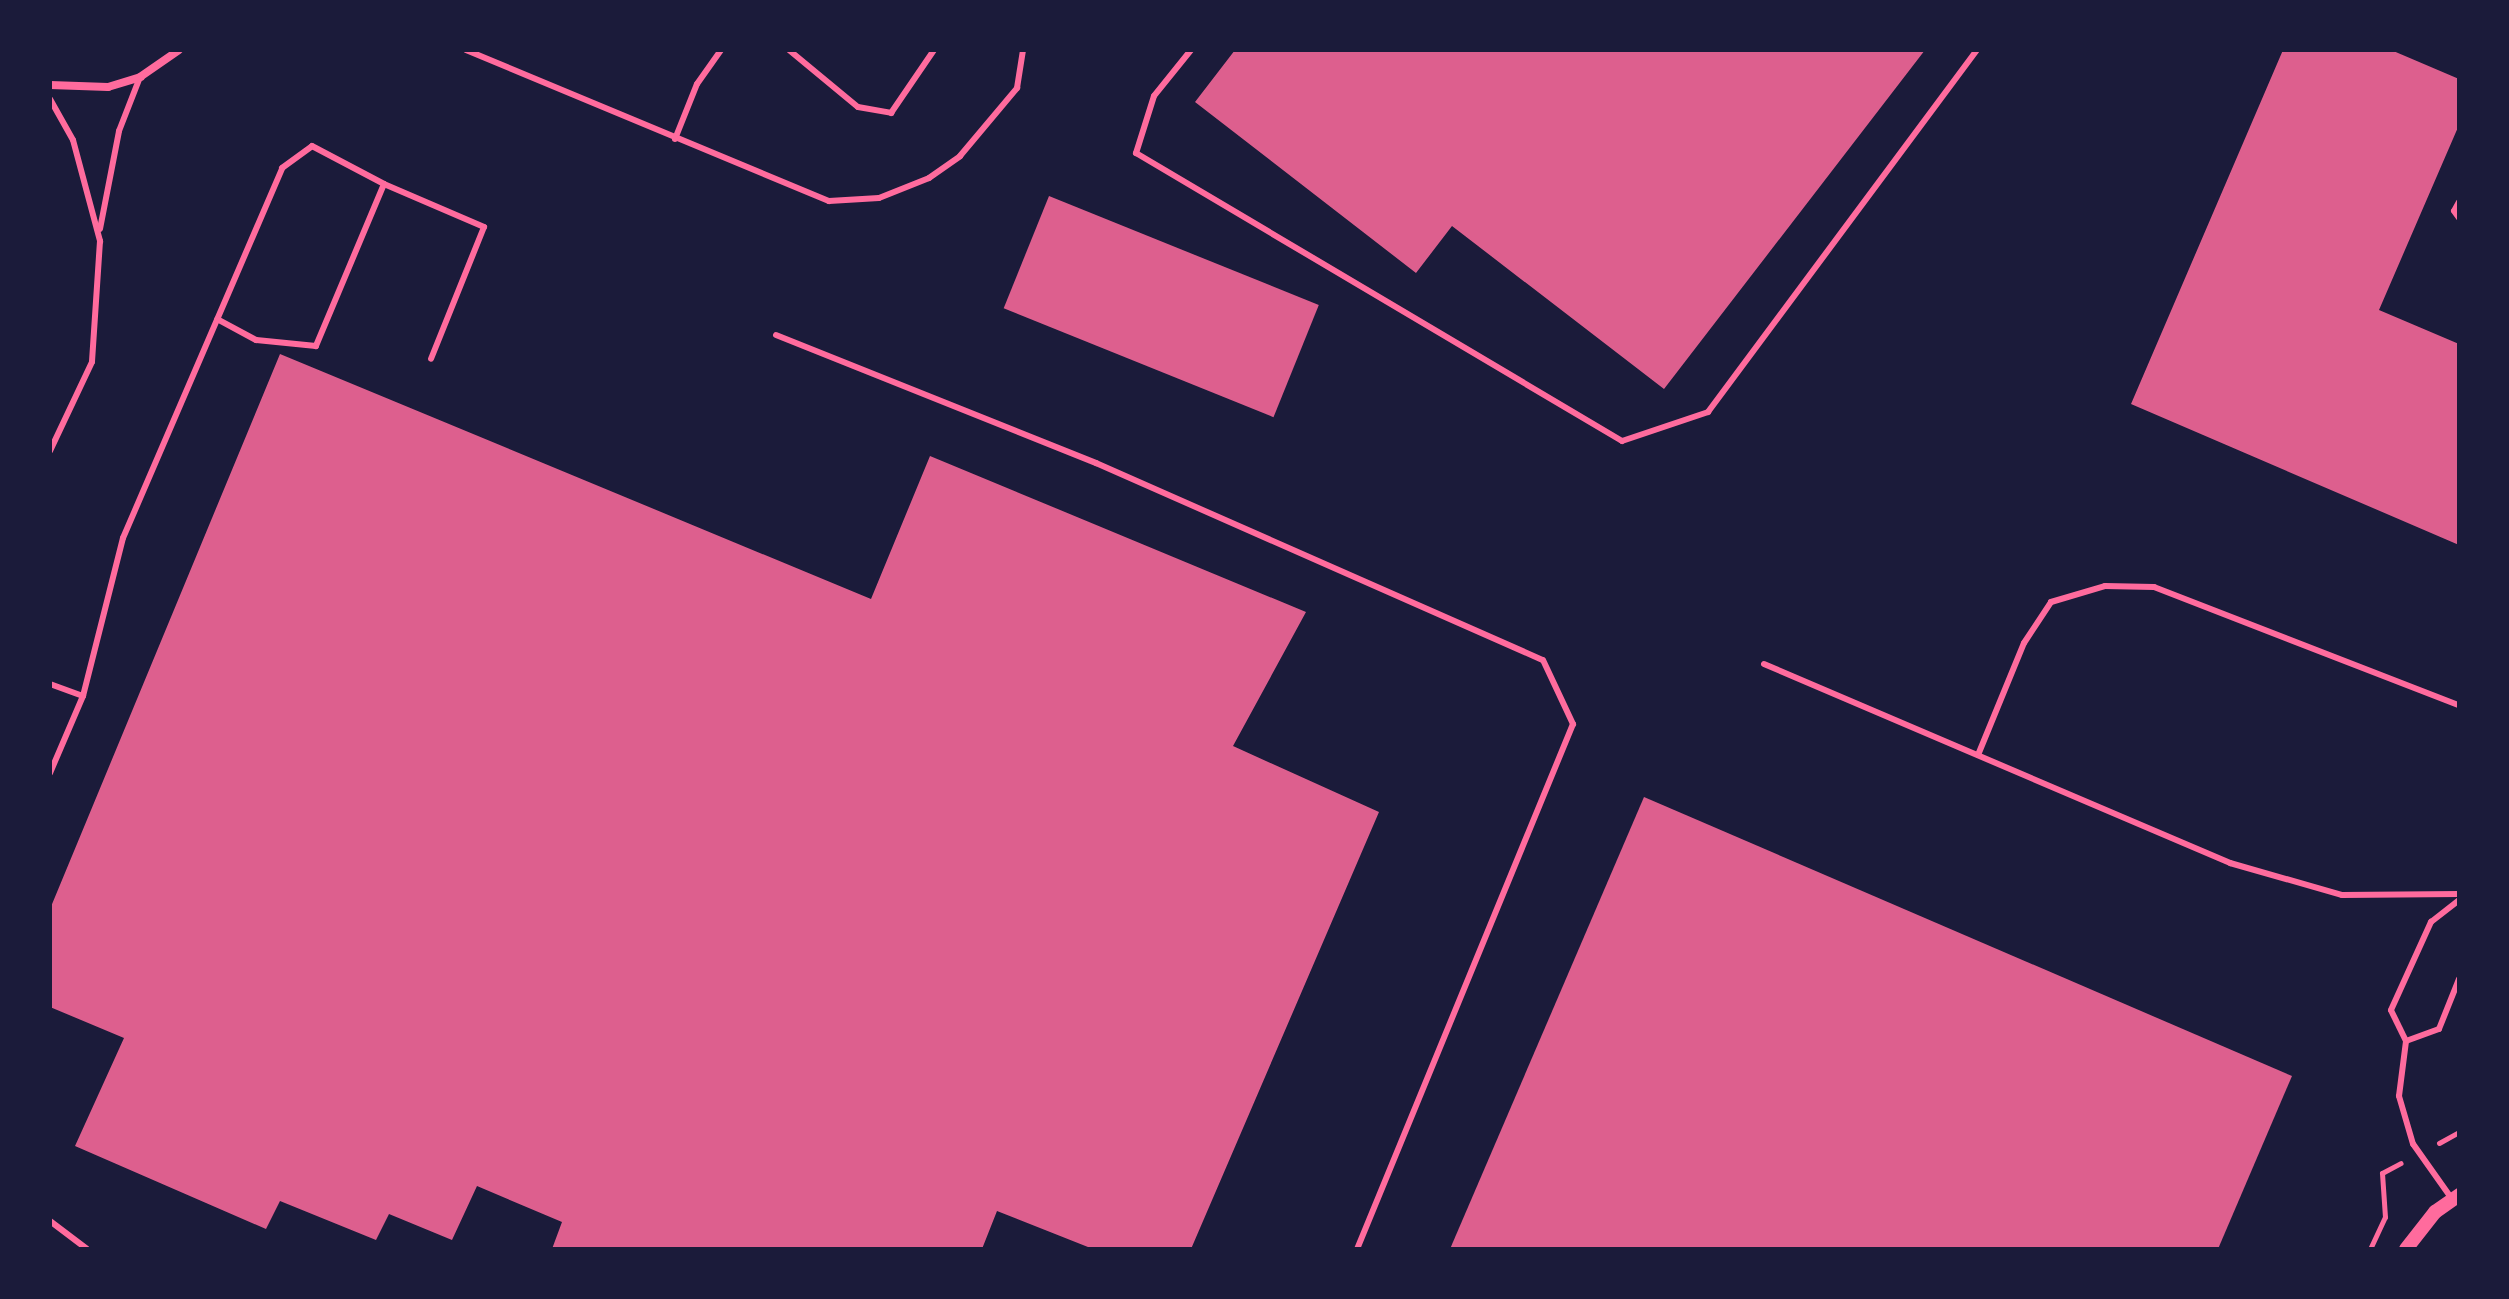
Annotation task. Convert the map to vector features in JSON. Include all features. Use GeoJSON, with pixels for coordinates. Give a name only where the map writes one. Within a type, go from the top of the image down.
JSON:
{"type":"FeatureCollection","features":[{"type":"Feature","properties":{"kind":"street"},"geometry":{"type":"LineString","coordinates":[[50,85],[108,87],[140,77],[179,50]]}},
{"type":"Feature","properties":{"kind":"street"},"geometry":{"type":"LineString","coordinates":[[2406,1249],[2418,1229],[2456,1197]]}},
{"type":"Feature","properties":{"kind":"lane"},"geometry":{"type":"LineString","coordinates":[[466,50],[829,201],[879,198],[929,178],[960,156],[1017,88],[1023,50]]}},
{"type":"Feature","properties":{"kind":"lane"},"geometry":{"type":"LineString","coordinates":[[675,139],[697,84],[721,50]]}},
{"type":"Feature","properties":{"kind":"lane"},"geometry":{"type":"LineString","coordinates":[[789,50],[858,107],[891,113],[934,50]]}},
{"type":"Feature","properties":{"kind":"lane"},"geometry":{"type":"LineString","coordinates":[[1191,50],[1154,96],[1136,153],[1622,441],[1708,412],[1977,50]]}},
{"type":"Feature","properties":{"kind":"lane"},"geometry":{"type":"LineString","coordinates":[[50,451],[92,362],[99,232],[119,131],[140,77]]}},
{"type":"Feature","properties":{"kind":"lane"},"geometry":{"type":"LineString","coordinates":[[50,99],[73,140],[99,232]]}},
{"type":"Feature","properties":{"kind":"lane"},"geometry":{"type":"LineString","coordinates":[[50,773],[83,696],[123,538],[282,168],[312,146],[384,184],[484,227],[431,359]]}},
{"type":"Feature","properties":{"kind":"lane"},"geometry":{"type":"LineString","coordinates":[[217,319],[256,340],[316,346],[384,184]]}},
{"type":"Feature","properties":{"kind":"lane"},"geometry":{"type":"LineString","coordinates":[[2459,202],[2454,211],[2459,218]]}},
{"type":"Feature","properties":{"kind":"lane"},"geometry":{"type":"LineString","coordinates":[[776,335],[1096,463],[1543,660],[1573,724],[1357,1249]]}},
{"type":"Feature","properties":{"kind":"lane"},"geometry":{"type":"LineString","coordinates":[[1978,755],[2024,643],[2051,602],[2105,586],[2154,587],[2459,705]]}},
{"type":"Feature","properties":{"kind":"lane"},"geometry":{"type":"LineString","coordinates":[[1764,664],[2230,863],[2342,895],[2459,894]]}},
{"type":"Feature","properties":{"kind":"lane"},"geometry":{"type":"LineString","coordinates":[[50,684],[83,696]]}},
{"type":"Feature","properties":{"kind":"lane"},"geometry":{"type":"LineString","coordinates":[[2456,1197],[2420,1153],[2399,1096],[2406,1041],[2391,1010],[2431,922],[2459,900]]}},
{"type":"Feature","properties":{"kind":"lane"},"geometry":{"type":"LineString","coordinates":[[2406,1041],[2439,1029],[2459,979]]}},
{"type":"Feature","properties":{"kind":"lane"},"geometry":{"type":"LineString","coordinates":[[50,1221],[87,1249]]}},
{"type":"Feature","properties":{"kind":"path"},"geometry":{"type":"LineString","coordinates":[[2370,1249],[2385,1217],[2382,1173],[2459,1132]]}},
{"type":"Feature","properties":{"kind":"building"},"geometry":{"type":"Polygon","coordinates":[[[1235,50],[1925,50],[1664,389],[1452,226],[1416,273],[1195,102],[1235,50]]]}},
{"type":"Feature","properties":{"kind":"building"},"geometry":{"type":"Polygon","coordinates":[[[2283,50],[2391,50],[2459,79],[2459,125],[2379,310],[2459,344],[2459,545],[2131,404],[2283,50]]]}},
{"type":"Feature","properties":{"kind":"building"},"geometry":{"type":"Polygon","coordinates":[[[1049,196],[1319,305],[1273,417],[1004,308],[1049,196]]]}},
{"type":"Feature","properties":{"kind":"building"},"geometry":{"type":"Polygon","coordinates":[[[280,354],[871,599],[930,456],[1306,612],[1233,746],[1379,812],[1191,1249],[1093,1249],[997,1211],[982,1249],[552,1249],[562,1222],[477,1186],[452,1240],[389,1214],[376,1240],[280,1201],[266,1229],[75,1146],[124,1038],[50,1007],[50,909],[280,354]]]}},
{"type":"Feature","properties":{"kind":"building"},"geometry":{"type":"Polygon","coordinates":[[[1644,797],[2292,1076],[2218,1249],[1450,1249],[1644,797]]]}}]}
